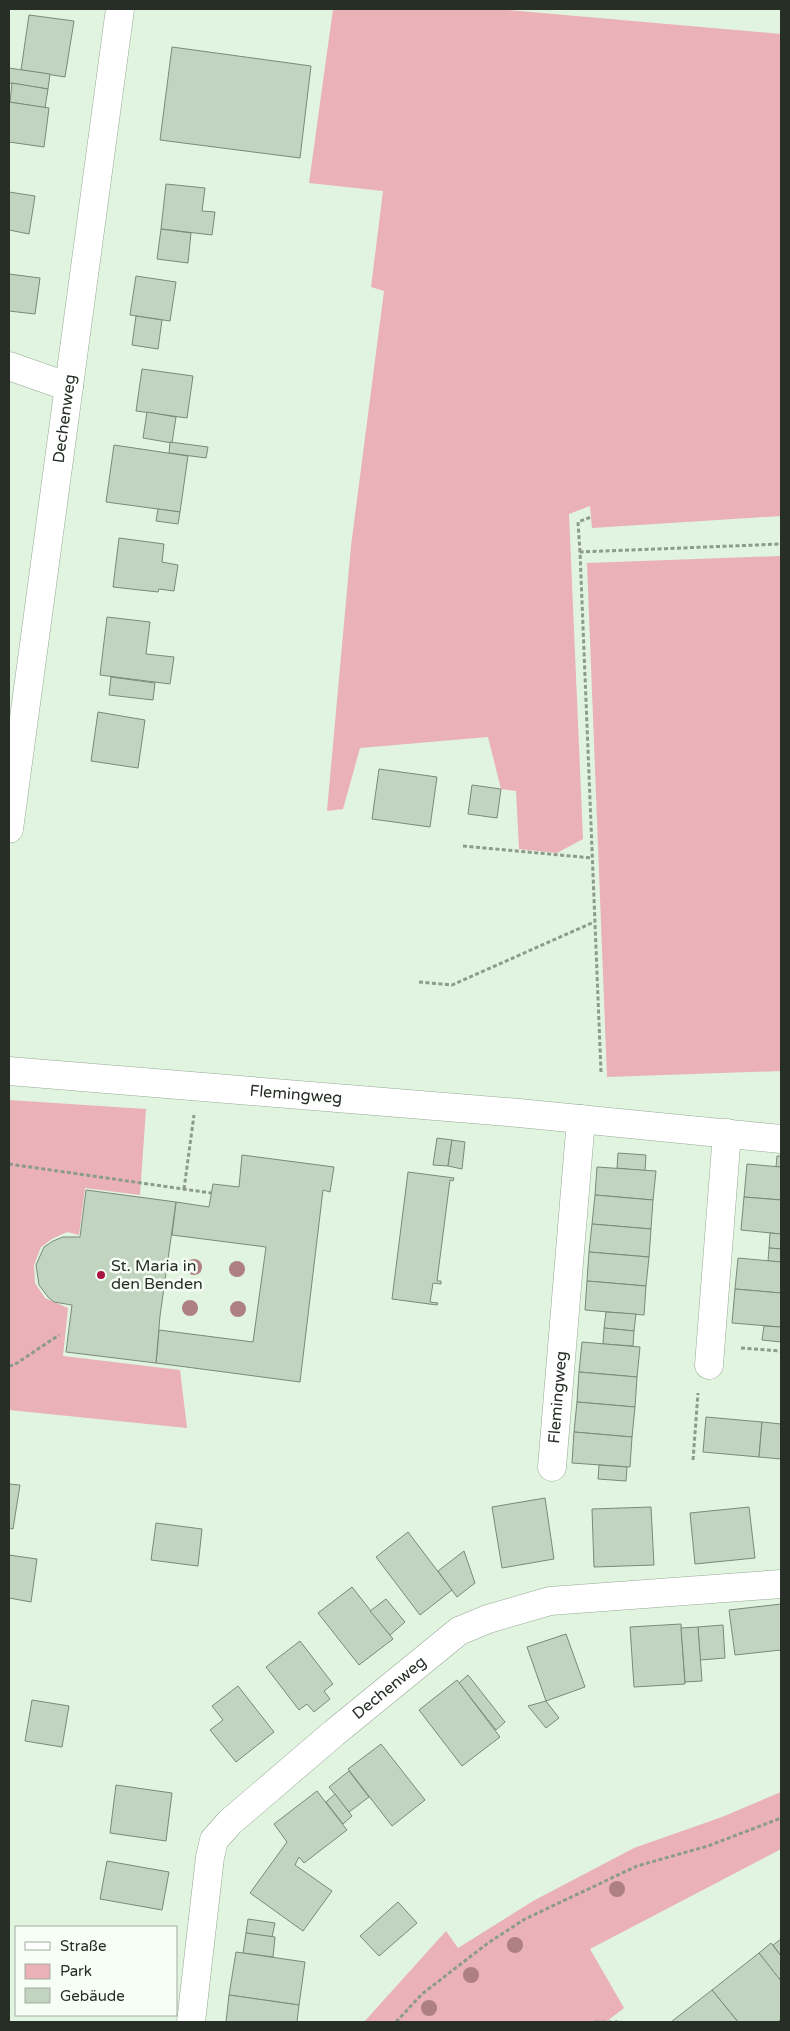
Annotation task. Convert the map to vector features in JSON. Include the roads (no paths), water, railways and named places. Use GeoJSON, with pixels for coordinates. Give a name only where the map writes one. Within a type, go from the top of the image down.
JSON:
{"type":"FeatureCollection","features":[{"type":"Feature","properties":{"kind":"street","name":"Dechenweg"},"geometry":{"type":"LineString","coordinates":[[9,829],[120,9]]}},
{"type":"Feature","properties":{"kind":"street"},"geometry":{"type":"LineString","coordinates":[[9,366],[69,387]]}},
{"type":"Feature","properties":{"kind":"street","name":"Flemingweg"},"geometry":{"type":"LineString","coordinates":[[9,1071],[581,1119],[781,1139]]}},
{"type":"Feature","properties":{"kind":"street","name":"Flemingweg"},"geometry":{"type":"LineString","coordinates":[[552,1467],[581,1119]]}},
{"type":"Feature","properties":{"kind":"street"},"geometry":{"type":"LineString","coordinates":[[709,1365],[727,1133]]}},
{"type":"Feature","properties":{"kind":"street","name":"Dechenweg"},"geometry":{"type":"LineString","coordinates":[[191,2022],[210,1857],[214,1840],[230,1822],[334,1733],[459,1632],[488,1619],[550,1601],[781,1584]]}},
{"type":"Feature","properties":{"kind":"place","name":"St. Maria in den Benden"},"geometry":{"type":"Point","coordinates":[101,1275]}}]}
